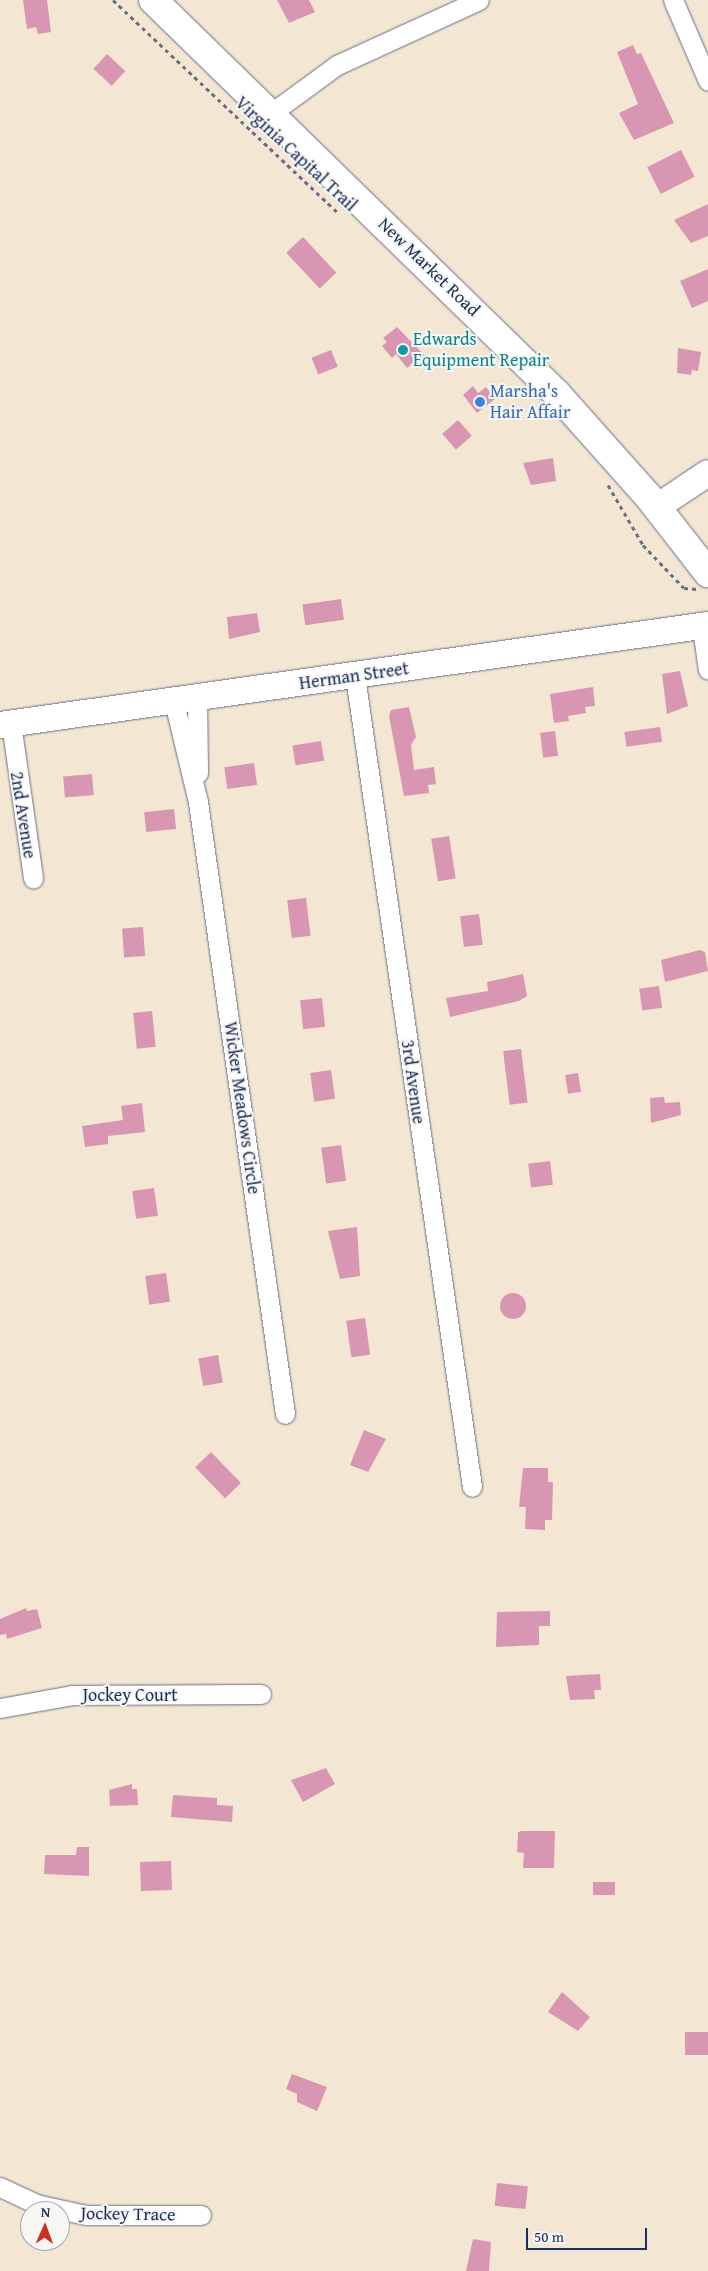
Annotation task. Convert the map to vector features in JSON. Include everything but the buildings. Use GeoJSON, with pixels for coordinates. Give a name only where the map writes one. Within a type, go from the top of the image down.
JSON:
{"type":"FeatureCollection","features":[{"type":"Feature","properties":{"kind":"main road","name":"New Market Road"},"geometry":{"type":"LineString","coordinates":[[153,0],[486,322],[657,507],[706,579]]}},
{"type":"Feature","properties":{"kind":"street"},"geometry":{"type":"LineString","coordinates":[[270,114],[337,65],[479,0]]}},
{"type":"Feature","properties":{"kind":"street"},"geometry":{"type":"LineString","coordinates":[[673,0],[708,81]]}},
{"type":"Feature","properties":{"kind":"street"},"geometry":{"type":"LineString","coordinates":[[657,507],[708,473]]}},
{"type":"Feature","properties":{"kind":"street"},"geometry":{"type":"LineString","coordinates":[[705,627],[708,670]]}},
{"type":"Feature","properties":{"kind":"street","name":"Herman Street"},"geometry":{"type":"LineString","coordinates":[[5,724],[185,701],[705,627]]}},
{"type":"Feature","properties":{"kind":"street","name":"3rd Avenue"},"geometry":{"type":"LineString","coordinates":[[354,676],[472,1487]]}},
{"type":"Feature","properties":{"kind":"street","name":"Wicker Meadows Circle"},"geometry":{"type":"LineString","coordinates":[[185,701],[285,1414]]}},
{"type":"Feature","properties":{"kind":"street","name":"2nd Avenue"},"geometry":{"type":"LineString","coordinates":[[5,724],[32,878]]}},
{"type":"Feature","properties":{"kind":"street","name":"Jockey Court"},"geometry":{"type":"LineString","coordinates":[[0,1708],[72,1695],[261,1694]]}},
{"type":"Feature","properties":{"kind":"street","name":"Jockey Trace"},"geometry":{"type":"LineString","coordinates":[[0,2187],[36,2204],[86,2215],[201,2215]]}},
{"type":"Feature","properties":{"kind":"path","name":"Virginia Capital Trail"},"geometry":{"type":"LineString","coordinates":[[113,0],[341,216]]}},
{"type":"Feature","properties":{"kind":"path"},"geometry":{"type":"LineString","coordinates":[[604,479],[643,545],[684,588],[696,590],[706,579]]}},
{"type":"Feature","properties":{"kind":"place","name":"Edwards Equipment Repair"},"geometry":{"type":"Point","coordinates":[403,350]}},
{"type":"Feature","properties":{"kind":"place","name":"Marsha's Hair Affair"},"geometry":{"type":"Point","coordinates":[480,402]}}]}
